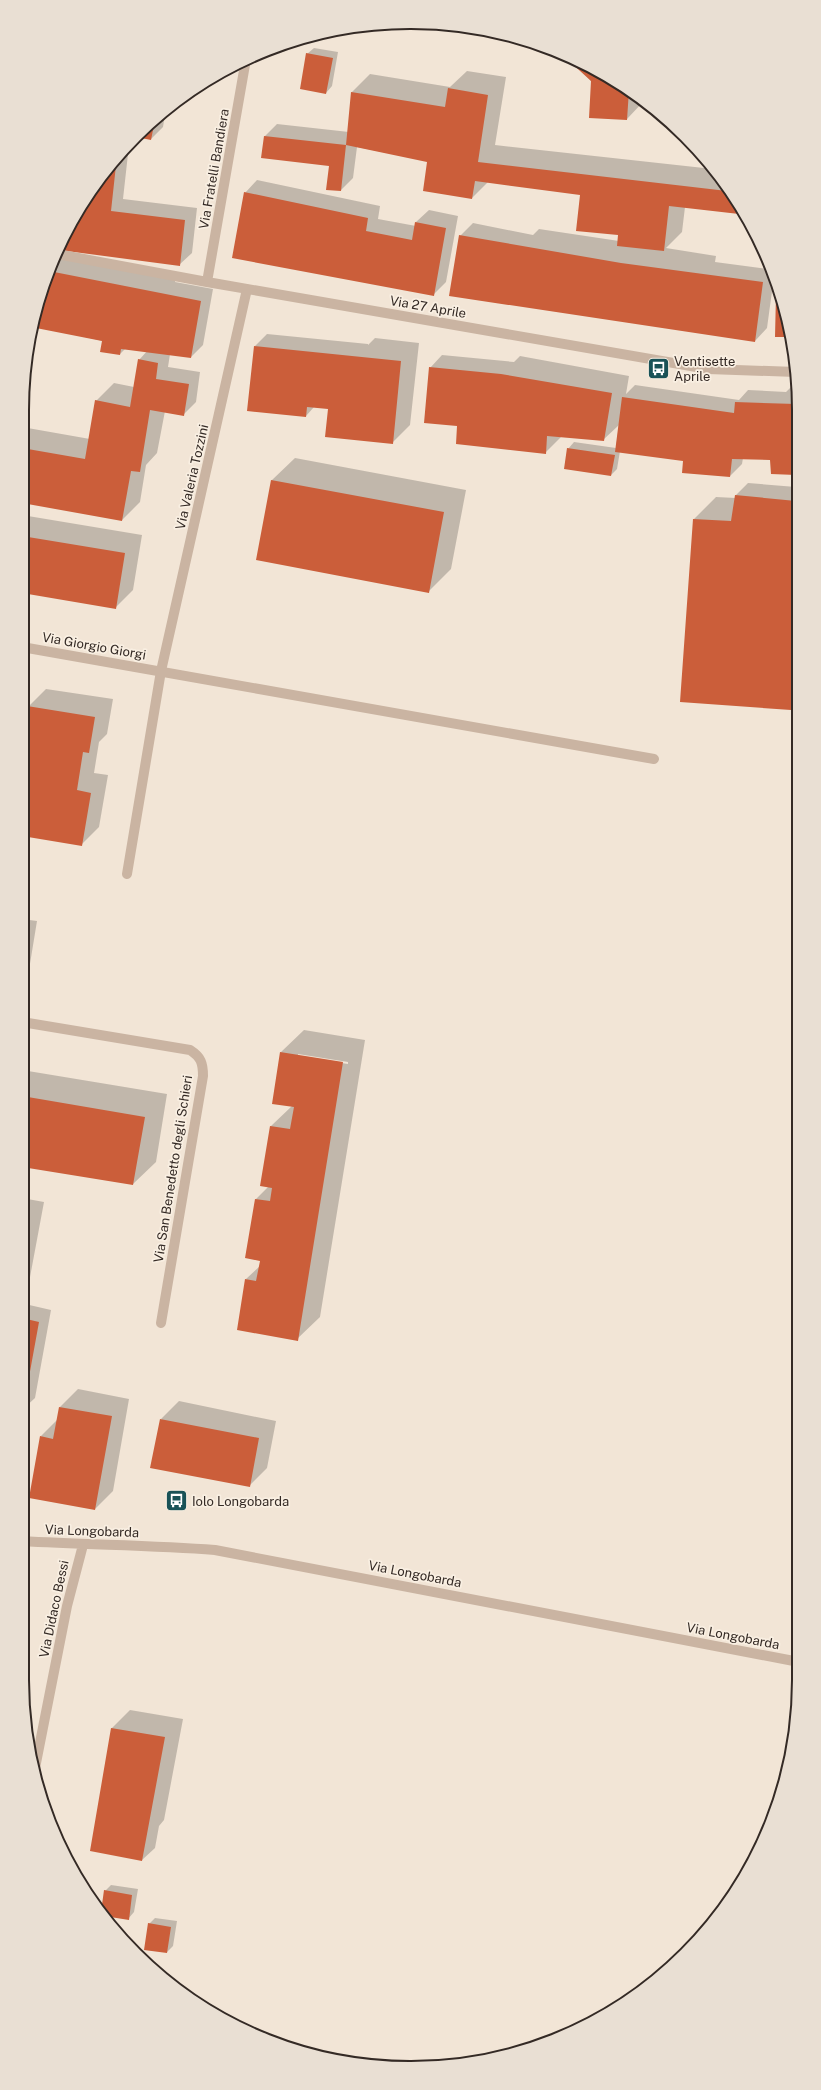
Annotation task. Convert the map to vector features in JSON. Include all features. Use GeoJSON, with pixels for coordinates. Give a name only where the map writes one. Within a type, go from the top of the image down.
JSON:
{"type":"FeatureCollection","features":[{"type":"Feature","properties":{"kind":"street","name":"Via Fratelli Bandiera"},"geometry":{"type":"LineString","coordinates":[[207,282],[245,67]]}},
{"type":"Feature","properties":{"kind":"street","name":"Via 27 Aprile"},"geometry":{"type":"LineString","coordinates":[[62,255],[207,282],[708,369],[790,372]]}},
{"type":"Feature","properties":{"kind":"street","name":"Via Valeria Tozzini"},"geometry":{"type":"LineString","coordinates":[[127,874],[161,671],[247,289]]}},
{"type":"Feature","properties":{"kind":"street","name":"Via Giorgio Giorgi"},"geometry":{"type":"LineString","coordinates":[[29,648],[654,759]]}},
{"type":"Feature","properties":{"kind":"street","name":"Via San Benedetto degli Schieri"},"geometry":{"type":"LineString","coordinates":[[29,1023],[190,1050],[198,1056],[203,1063],[161,1323]]}},
{"type":"Feature","properties":{"kind":"street","name":"Via Longobarda"},"geometry":{"type":"LineString","coordinates":[[29,1541],[83,1545],[158,1545],[215,1550],[792,1661]]}},
{"type":"Feature","properties":{"kind":"street","name":"Via Didaco Bessi"},"geometry":{"type":"LineString","coordinates":[[37,1758],[67,1606],[83,1545]]}},
{"type":"Feature","properties":{"kind":"building"},"geometry":{"type":"Polygon","coordinates":[[[306,53],[333,58],[326,94],[300,89],[306,53]]]}},
{"type":"Feature","properties":{"kind":"building"},"geometry":{"type":"Polygon","coordinates":[[[575,66],[601,80],[628,98],[627,120],[589,118],[591,81],[575,66]]]}},
{"type":"Feature","properties":{"kind":"building"},"geometry":{"type":"Polygon","coordinates":[[[448,88],[488,95],[478,162],[722,190],[737,214],[669,206],[664,251],[617,246],[618,235],[576,231],[580,195],[475,181],[472,199],[423,191],[427,162],[346,145],[351,92],[445,107],[448,88]]]}},
{"type":"Feature","properties":{"kind":"building"},"geometry":{"type":"Polygon","coordinates":[[[153,130],[151,140],[144,139],[153,130]]]}},
{"type":"Feature","properties":{"kind":"building"},"geometry":{"type":"Polygon","coordinates":[[[264,136],[346,145],[341,191],[326,190],[329,166],[261,158],[264,136]]]}},
{"type":"Feature","properties":{"kind":"building"},"geometry":{"type":"Polygon","coordinates":[[[116,169],[111,211],[185,220],[180,266],[64,251],[93,199],[116,169]]]}},
{"type":"Feature","properties":{"kind":"building"},"geometry":{"type":"Polygon","coordinates":[[[244,192],[368,218],[366,231],[412,240],[415,222],[446,228],[434,296],[232,258],[244,192]]]}},
{"type":"Feature","properties":{"kind":"building"},"geometry":{"type":"Polygon","coordinates":[[[459,235],[621,263],[763,282],[755,342],[449,296],[459,235]]]}},
{"type":"Feature","properties":{"kind":"building"},"geometry":{"type":"Polygon","coordinates":[[[55,272],[201,301],[191,358],[121,349],[120,355],[100,352],[102,341],[38,328],[49,288],[55,272]]]}},
{"type":"Feature","properties":{"kind":"building"},"geometry":{"type":"Polygon","coordinates":[[[776,301],[785,337],[775,337],[776,301]]]}},
{"type":"Feature","properties":{"kind":"building"},"geometry":{"type":"Polygon","coordinates":[[[254,346],[401,361],[393,444],[325,437],[328,409],[307,407],[306,417],[247,411],[254,346]]]}},
{"type":"Feature","properties":{"kind":"building"},"geometry":{"type":"Polygon","coordinates":[[[138,359],[158,363],[156,379],[189,384],[184,416],[150,410],[140,472],[131,471],[122,521],[29,504],[29,449],[85,459],[95,400],[130,407],[138,359]]]}},
{"type":"Feature","properties":{"kind":"building"},"geometry":{"type":"Polygon","coordinates":[[[429,367],[501,374],[612,393],[604,441],[547,436],[546,454],[456,444],[457,426],[424,423],[429,367]]]}},
{"type":"Feature","properties":{"kind":"building"},"geometry":{"type":"Polygon","coordinates":[[[622,397],[734,413],[735,402],[792,404],[792,475],[771,474],[770,460],[732,459],[730,477],[682,473],[683,461],[615,452],[622,397]]]}},
{"type":"Feature","properties":{"kind":"building"},"geometry":{"type":"Polygon","coordinates":[[[567,448],[615,455],[611,476],[564,469],[567,448]]]}},
{"type":"Feature","properties":{"kind":"building"},"geometry":{"type":"Polygon","coordinates":[[[271,480],[444,512],[429,593],[256,560],[271,480]]]}},
{"type":"Feature","properties":{"kind":"building"},"geometry":{"type":"Polygon","coordinates":[[[735,495],[792,501],[791,710],[680,702],[693,519],[731,521],[735,495]]]}},
{"type":"Feature","properties":{"kind":"building"},"geometry":{"type":"Polygon","coordinates":[[[29,537],[125,553],[116,609],[29,594],[29,537]]]}},
{"type":"Feature","properties":{"kind":"building"},"geometry":{"type":"Polygon","coordinates":[[[29,706],[95,717],[89,753],[83,752],[77,790],[91,793],[82,846],[29,837],[29,706]]]}},
{"type":"Feature","properties":{"kind":"building"},"geometry":{"type":"Polygon","coordinates":[[[280,1052],[343,1062],[298,1341],[237,1330],[245,1279],[256,1281],[260,1261],[245,1258],[255,1199],[270,1201],[272,1188],[260,1186],[270,1126],[290,1129],[294,1107],[272,1104],[280,1052]]]}},
{"type":"Feature","properties":{"kind":"building"},"geometry":{"type":"Polygon","coordinates":[[[29,1097],[145,1117],[133,1185],[29,1168],[29,1097]]]}},
{"type":"Feature","properties":{"kind":"building"},"geometry":{"type":"Polygon","coordinates":[[[29,1320],[39,1322],[29,1377],[29,1320]]]}},
{"type":"Feature","properties":{"kind":"building"},"geometry":{"type":"Polygon","coordinates":[[[59,1407],[112,1416],[95,1510],[29,1498],[40,1436],[53,1439],[59,1407]]]}},
{"type":"Feature","properties":{"kind":"building"},"geometry":{"type":"Polygon","coordinates":[[[160,1419],[259,1438],[250,1487],[150,1468],[160,1419]]]}},
{"type":"Feature","properties":{"kind":"building"},"geometry":{"type":"Polygon","coordinates":[[[111,1728],[165,1737],[142,1861],[90,1851],[111,1728]]]}},
{"type":"Feature","properties":{"kind":"building"},"geometry":{"type":"Polygon","coordinates":[[[104,1890],[132,1895],[129,1920],[113,1917],[102,1904],[104,1890]]]}},
{"type":"Feature","properties":{"kind":"building"},"geometry":{"type":"Polygon","coordinates":[[[148,1923],[171,1927],[167,1953],[144,1950],[148,1923]]]}},
{"type":"Feature","properties":{"kind":"place","name":"Ventisette Aprile"},"geometry":{"type":"Point","coordinates":[659,368]}},
{"type":"Feature","properties":{"kind":"place","name":"Iolo Longobarda"},"geometry":{"type":"Point","coordinates":[176,1501]}}]}
